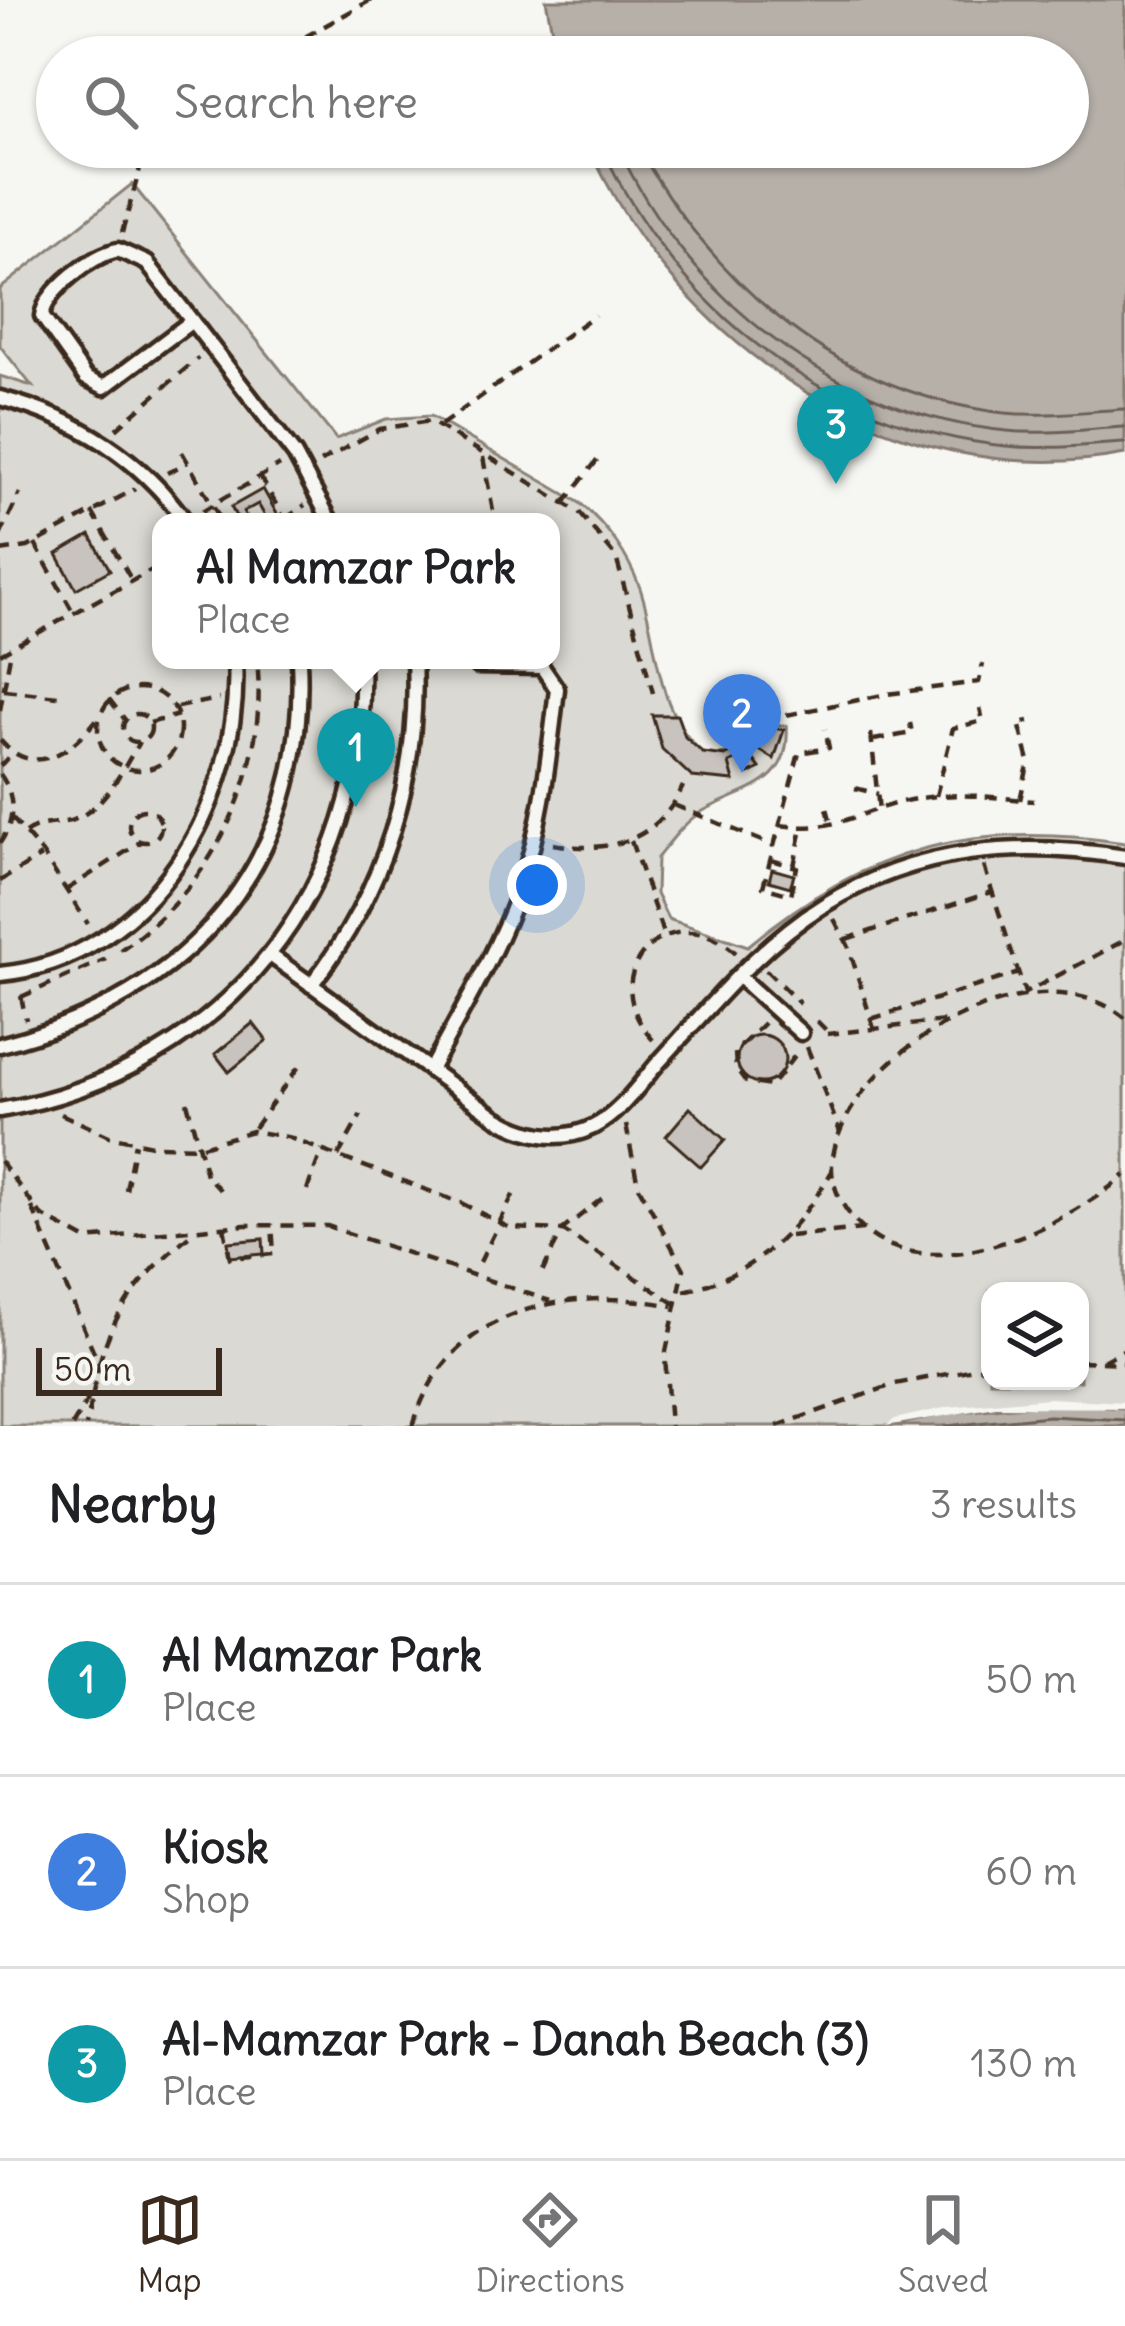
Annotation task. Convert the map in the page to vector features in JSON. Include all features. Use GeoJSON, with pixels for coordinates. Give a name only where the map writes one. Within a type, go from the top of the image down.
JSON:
{"type":"FeatureCollection","features":[{"type":"Feature","properties":{"kind":"lane"},"geometry":{"type":"LineString","coordinates":[[192,321],[114,383],[94,385],[46,328],[44,304],[100,255],[118,250],[147,263],[212,346],[295,455],[326,513]]}},
{"type":"Feature","properties":{"kind":"lane"},"geometry":{"type":"LineString","coordinates":[[0,398],[65,418],[103,440],[151,481],[178,513]]}},
{"type":"Feature","properties":{"kind":"lane"},"geometry":{"type":"LineString","coordinates":[[0,974],[17,973],[98,939],[162,881],[205,821],[225,770],[235,669]]}},
{"type":"Feature","properties":{"kind":"lane"},"geometry":{"type":"LineString","coordinates":[[0,1045],[130,996],[164,974],[220,917],[263,849],[284,797],[297,738],[298,669]]}},
{"type":"Feature","properties":{"kind":"lane"},"geometry":{"type":"LineString","coordinates":[[0,1109],[34,1104],[103,1081],[169,1047],[226,1002],[270,955],[336,843],[355,778],[364,712],[362,669]]}},
{"type":"Feature","properties":{"kind":"lane"},"geometry":{"type":"LineString","coordinates":[[311,985],[367,898],[394,826],[410,753],[414,669]]}},
{"type":"Feature","properties":{"kind":"lane"},"geometry":{"type":"LineString","coordinates":[[430,1070],[503,931],[533,840],[555,680],[544,669]]}},
{"type":"Feature","properties":{"kind":"lane"},"geometry":{"type":"LineString","coordinates":[[270,955],[512,1127],[545,1136],[596,1125],[772,942],[824,905],[902,868],[978,849],[1036,845],[1125,857]]}},
{"type":"Feature","properties":{"kind":"lane"},"geometry":{"type":"LineString","coordinates":[[738,976],[803,1037]]}},
{"type":"Feature","properties":{"kind":"path"},"geometry":{"type":"LineString","coordinates":[[307,36],[371,0]]}},
{"type":"Feature","properties":{"kind":"path"},"geometry":{"type":"LineString","coordinates":[[118,250],[140,168]]}},
{"type":"Feature","properties":{"kind":"path"},"geometry":{"type":"LineString","coordinates":[[441,425],[596,315]]}},
{"type":"Feature","properties":{"kind":"path"},"geometry":{"type":"LineString","coordinates":[[103,440],[212,346]]}},
{"type":"Feature","properties":{"kind":"path"},"geometry":{"type":"LineString","coordinates":[[326,474],[319,460],[380,429],[415,420],[441,425],[483,457],[564,503],[594,526],[616,556],[653,693]]}},
{"type":"Feature","properties":{"kind":"path"},"geometry":{"type":"LineString","coordinates":[[182,452],[217,513]]}},
{"type":"Feature","properties":{"kind":"path"},"geometry":{"type":"LineString","coordinates":[[564,503],[602,454]]}},
{"type":"Feature","properties":{"kind":"path"},"geometry":{"type":"LineString","coordinates":[[200,513],[295,455]]}},
{"type":"Feature","properties":{"kind":"path"},"geometry":{"type":"LineString","coordinates":[[483,457],[493,513]]}},
{"type":"Feature","properties":{"kind":"path"},"geometry":{"type":"LineString","coordinates":[[0,551],[35,544],[188,462]]}},
{"type":"Feature","properties":{"kind":"path"},"geometry":{"type":"LineString","coordinates":[[260,476],[282,513]]}},
{"type":"Feature","properties":{"kind":"path"},"geometry":{"type":"LineString","coordinates":[[0,536],[20,493]]}},
{"type":"Feature","properties":{"kind":"path"},"geometry":{"type":"LineString","coordinates":[[295,513],[305,505]]}},
{"type":"Feature","properties":{"kind":"path"},"geometry":{"type":"LineString","coordinates":[[92,512],[131,580]]}},
{"type":"Feature","properties":{"kind":"path"},"geometry":{"type":"LineString","coordinates":[[35,544],[74,613]]}},
{"type":"Feature","properties":{"kind":"path"},"geometry":{"type":"LineString","coordinates":[[0,654],[152,570]]}},
{"type":"Feature","properties":{"kind":"path"},"geometry":{"type":"LineString","coordinates":[[0,710],[10,650]]}},
{"type":"Feature","properties":{"kind":"path"},"geometry":{"type":"LineString","coordinates":[[773,728],[777,717],[848,701],[979,682],[983,664]]}},
{"type":"Feature","properties":{"kind":"path"},"geometry":{"type":"LineString","coordinates":[[0,740],[27,759],[55,758],[79,742],[109,699],[122,691],[151,688],[178,715],[172,754],[151,769],[124,768],[102,748],[99,718]]}},
{"type":"Feature","properties":{"kind":"path"},"geometry":{"type":"LineString","coordinates":[[4,690],[58,696]]}},
{"type":"Feature","properties":{"kind":"path"},"geometry":{"type":"LineString","coordinates":[[174,707],[236,696]]}},
{"type":"Feature","properties":{"kind":"path"},"geometry":{"type":"LineString","coordinates":[[109,699],[126,721],[125,736],[140,742]]}},
{"type":"Feature","properties":{"kind":"path"},"geometry":{"type":"LineString","coordinates":[[936,796],[953,728],[983,721],[980,708]]}},
{"type":"Feature","properties":{"kind":"path"},"geometry":{"type":"LineString","coordinates":[[126,721],[141,715],[150,723]]}},
{"type":"Feature","properties":{"kind":"path"},"geometry":{"type":"LineString","coordinates":[[150,723],[178,715]]}},
{"type":"Feature","properties":{"kind":"path"},"geometry":{"type":"LineString","coordinates":[[1020,800],[1029,761],[1018,724],[1029,721]]}},
{"type":"Feature","properties":{"kind":"path"},"geometry":{"type":"LineString","coordinates":[[25,833],[38,824],[82,815],[149,735],[150,723]]}},
{"type":"Feature","properties":{"kind":"path"},"geometry":{"type":"LineString","coordinates":[[879,811],[873,736],[912,733],[910,723]]}},
{"type":"Feature","properties":{"kind":"path"},"geometry":{"type":"LineString","coordinates":[[802,828],[791,895],[763,887],[799,753],[829,748],[825,729]]}},
{"type":"Feature","properties":{"kind":"path"},"geometry":{"type":"LineString","coordinates":[[0,843],[12,818],[12,801],[0,770],[13,752]]}},
{"type":"Feature","properties":{"kind":"path"},"geometry":{"type":"LineString","coordinates":[[533,840],[589,849],[631,841],[674,805],[683,786]]}},
{"type":"Feature","properties":{"kind":"path"},"geometry":{"type":"LineString","coordinates":[[855,788],[878,794]]}},
{"type":"Feature","properties":{"kind":"path"},"geometry":{"type":"LineString","coordinates":[[780,825],[832,827],[936,796],[979,792],[1034,801]]}},
{"type":"Feature","properties":{"kind":"path"},"geometry":{"type":"LineString","coordinates":[[674,805],[775,846]]}},
{"type":"Feature","properties":{"kind":"path"},"geometry":{"type":"LineString","coordinates":[[827,808],[832,827]]}},
{"type":"Feature","properties":{"kind":"path"},"geometry":{"type":"LineString","coordinates":[[66,890],[160,832],[159,818],[146,810],[130,824],[142,842]]}},
{"type":"Feature","properties":{"kind":"path"},"geometry":{"type":"LineString","coordinates":[[12,818],[44,854],[98,939]]}},
{"type":"Feature","properties":{"kind":"path"},"geometry":{"type":"LineString","coordinates":[[631,841],[664,936]]}},
{"type":"Feature","properties":{"kind":"path"},"geometry":{"type":"LineString","coordinates":[[978,849],[1025,993]]}},
{"type":"Feature","properties":{"kind":"path"},"geometry":{"type":"LineString","coordinates":[[0,881],[44,854]]}},
{"type":"Feature","properties":{"kind":"path"},"geometry":{"type":"LineString","coordinates":[[771,860],[794,866]]}},
{"type":"Feature","properties":{"kind":"path"},"geometry":{"type":"LineString","coordinates":[[846,939],[992,892]]}},
{"type":"Feature","properties":{"kind":"path"},"geometry":{"type":"LineString","coordinates":[[824,905],[846,939],[875,1032]]}},
{"type":"Feature","properties":{"kind":"path"},"geometry":{"type":"LineString","coordinates":[[803,1037],[875,1032],[958,1018],[1025,993],[1125,940]]}},
{"type":"Feature","properties":{"kind":"path"},"geometry":{"type":"LineString","coordinates":[[17,973],[29,1037]]}},
{"type":"Feature","properties":{"kind":"path"},"geometry":{"type":"LineString","coordinates":[[871,1019],[1018,973]]}},
{"type":"Feature","properties":{"kind":"path"},"geometry":{"type":"LineString","coordinates":[[1025,993],[1090,999],[1125,1018]]}},
{"type":"Feature","properties":{"kind":"path"},"geometry":{"type":"LineString","coordinates":[[779,1013],[738,1044],[734,1060],[740,1076],[754,1086],[771,1085],[803,1037]]}},
{"type":"Feature","properties":{"kind":"path"},"geometry":{"type":"LineString","coordinates":[[682,1292],[731,1276],[790,1236],[832,1171],[840,1136],[889,1066],[958,1018]]}},
{"type":"Feature","properties":{"kind":"path"},"geometry":{"type":"LineString","coordinates":[[803,1037],[840,1136]]}},
{"type":"Feature","properties":{"kind":"path"},"geometry":{"type":"LineString","coordinates":[[252,1130],[300,1065]]}},
{"type":"Feature","properties":{"kind":"path"},"geometry":{"type":"LineString","coordinates":[[632,1092],[626,1129],[631,1169],[680,1256],[682,1292],[675,1305],[664,1383],[670,1426]]}},
{"type":"Feature","properties":{"kind":"path"},"geometry":{"type":"LineString","coordinates":[[187,1102],[206,1175],[222,1192]]}},
{"type":"Feature","properties":{"kind":"path"},"geometry":{"type":"LineString","coordinates":[[34,1104],[135,1143],[199,1147],[252,1130],[322,1150],[522,1231],[562,1230],[675,1305]]}},
{"type":"Feature","properties":{"kind":"path"},"geometry":{"type":"LineString","coordinates":[[338,1156],[361,1115]]}},
{"type":"Feature","properties":{"kind":"path"},"geometry":{"type":"LineString","coordinates":[[126,1190],[135,1143]]}},
{"type":"Feature","properties":{"kind":"path"},"geometry":{"type":"LineString","coordinates":[[307,1190],[322,1150]]}},
{"type":"Feature","properties":{"kind":"path"},"geometry":{"type":"LineString","coordinates":[[0,1162],[54,1226],[85,1239],[272,1224],[357,1232],[495,1286],[550,1301],[626,1298],[675,1305]]}},
{"type":"Feature","properties":{"kind":"path"},"geometry":{"type":"LineString","coordinates":[[832,1171],[845,1208],[863,1229]]}},
{"type":"Feature","properties":{"kind":"path"},"geometry":{"type":"LineString","coordinates":[[790,1236],[863,1229],[929,1250],[997,1246],[1066,1220],[1125,1174]]}},
{"type":"Feature","properties":{"kind":"path"},"geometry":{"type":"LineString","coordinates":[[480,1262],[518,1186]]}},
{"type":"Feature","properties":{"kind":"path"},"geometry":{"type":"LineString","coordinates":[[543,1271],[562,1230],[604,1197]]}},
{"type":"Feature","properties":{"kind":"path"},"geometry":{"type":"LineString","coordinates":[[30,1202],[99,1364]]}},
{"type":"Feature","properties":{"kind":"path"},"geometry":{"type":"LineString","coordinates":[[224,1227],[230,1258],[274,1254],[272,1224]]}},
{"type":"Feature","properties":{"kind":"path"},"geometry":{"type":"LineString","coordinates":[[86,1426],[114,1320],[135,1286],[193,1232]]}},
{"type":"Feature","properties":{"kind":"path"},"geometry":{"type":"LineString","coordinates":[[412,1426],[426,1393],[457,1352],[497,1322],[550,1301]]}},
{"type":"Feature","properties":{"kind":"path"},"geometry":{"type":"LineString","coordinates":[[1103,1361],[1125,1349]]}},
{"type":"Feature","properties":{"kind":"path"},"geometry":{"type":"LineString","coordinates":[[1089,1361],[1125,1364]]}},
{"type":"Feature","properties":{"kind":"path"},"geometry":{"type":"LineString","coordinates":[[777,1426],[895,1384],[981,1368]]}},
{"type":"Feature","properties":{"kind":"path"},"geometry":{"type":"LineString","coordinates":[[72,1426],[94,1389]]}},
{"type":"Feature","properties":{"kind":"shaded area"},"geometry":{"type":"Polygon","coordinates":[[[132,184],[336,439],[386,419],[431,416],[580,503],[616,541],[635,575],[667,697],[687,736],[703,753],[722,755],[742,744],[757,722],[787,726],[786,746],[773,774],[696,815],[657,858],[656,894],[668,919],[748,946],[835,885],[924,849],[1019,835],[1125,843],[1125,1408],[996,1407],[892,1426],[0,1426],[0,376],[32,386],[0,346],[0,289],[132,184]]]}},
{"type":"Feature","properties":{"kind":"water"},"geometry":{"type":"Polygon","coordinates":[[[546,0],[1125,0],[1125,454],[1041,461],[959,452],[880,429],[806,392],[739,344],[679,286],[629,220],[601,168],[1089,168],[1089,36],[553,36],[546,0]]]}},
{"type":"Feature","properties":{"kind":"water"},"geometry":{"type":"Polygon","coordinates":[[[1049,1404],[1125,1408],[1125,1426],[892,1426],[948,1413],[1049,1404]]]}},
{"type":"Feature","properties":{"kind":"pier"},"geometry":{"type":"Polygon","coordinates":[[[1049,1398],[1125,1402],[1125,1408],[996,1407],[886,1426],[895,1419],[948,1407],[1049,1398]]]}},
{"type":"Feature","properties":{"kind":"building"},"geometry":{"type":"Polygon","coordinates":[[[263,489],[276,513],[263,513],[258,504],[244,513],[234,513],[231,507],[263,489]]]}},
{"type":"Feature","properties":{"kind":"building"},"geometry":{"type":"Polygon","coordinates":[[[90,535],[110,570],[76,589],[57,554],[90,535]]]}},
{"type":"Feature","properties":{"kind":"building"},"geometry":{"type":"Polygon","coordinates":[[[652,715],[677,715],[685,737],[703,753],[725,756],[743,746],[760,768],[749,774],[740,758],[729,763],[734,781],[692,777],[662,749],[652,715]]]}},
{"type":"Feature","properties":{"kind":"building"},"geometry":{"type":"Polygon","coordinates":[[[759,725],[784,730],[774,759],[751,745],[759,725]]]}},
{"type":"Feature","properties":{"kind":"building"},"geometry":{"type":"Polygon","coordinates":[[[772,869],[794,875],[790,887],[769,881],[772,869]]]}},
{"type":"Feature","properties":{"kind":"building"},"geometry":{"type":"Polygon","coordinates":[[[253,1023],[267,1041],[229,1072],[215,1054],[253,1023]]]}},
{"type":"Feature","properties":{"kind":"building"},"geometry":{"type":"Polygon","coordinates":[[[761,1035],[778,1042],[785,1059],[778,1076],[761,1083],[744,1076],[737,1059],[744,1042],[761,1035]]]}},
{"type":"Feature","properties":{"kind":"building"},"geometry":{"type":"Polygon","coordinates":[[[690,1108],[725,1140],[701,1167],[666,1136],[690,1108]]]}},
{"type":"Feature","properties":{"kind":"building"},"geometry":{"type":"Polygon","coordinates":[[[263,1239],[264,1254],[230,1257],[228,1242],[263,1239]]]}},
{"type":"Feature","properties":{"kind":"place","name":"Al-Mamzar Park - Danah Beach (3)"},"geometry":{"type":"Point","coordinates":[836,484]}},
{"type":"Feature","properties":{"kind":"place","name":"Kiosk"},"geometry":{"type":"Point","coordinates":[742,773]}},
{"type":"Feature","properties":{"kind":"place","name":"Al Mamzar Park"},"geometry":{"type":"Point","coordinates":[356,807]}}]}
